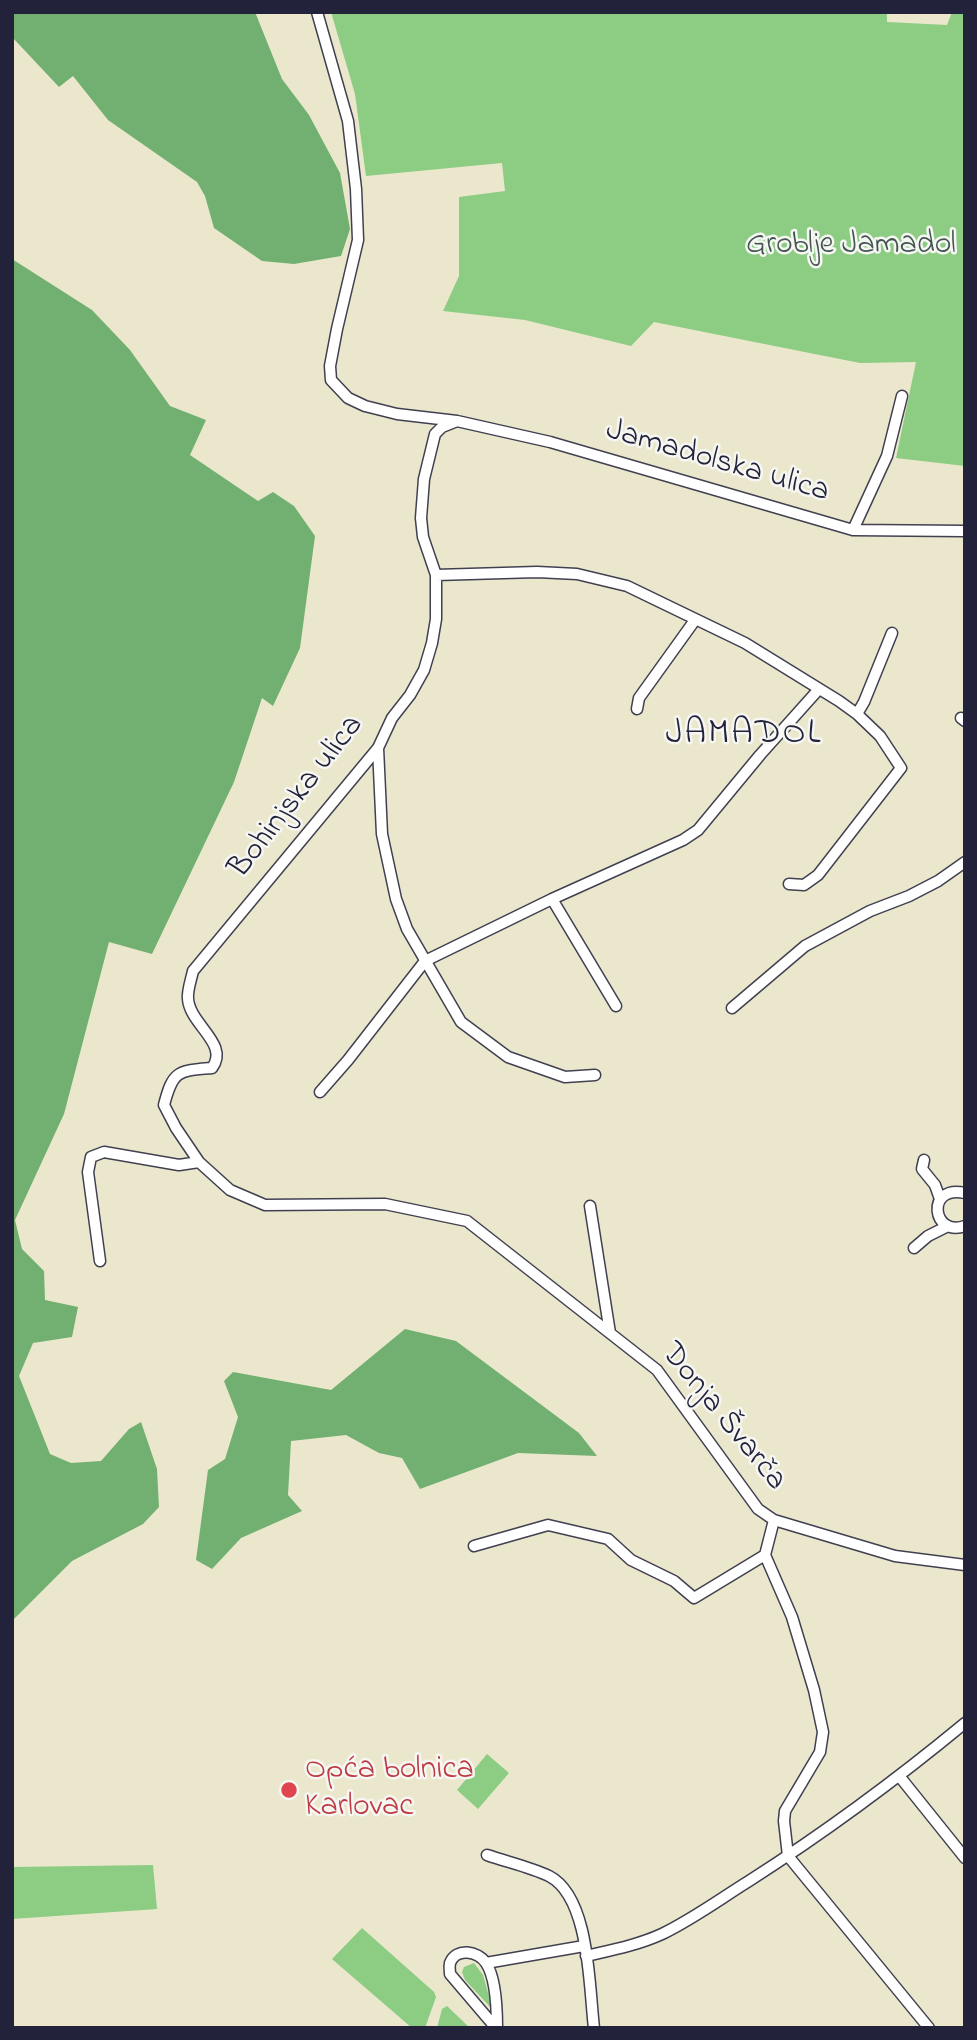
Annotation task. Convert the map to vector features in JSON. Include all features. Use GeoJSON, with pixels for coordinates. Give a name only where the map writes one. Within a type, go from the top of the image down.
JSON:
{"type":"FeatureCollection","features":[{"type":"Feature","properties":{"kind":"street","name":"Jamadolska ulica"},"geometry":{"type":"LineString","coordinates":[[317,12],[348,121],[356,202],[358,240],[330,366],[331,380],[348,398],[365,406],[397,414],[457,421],[550,442],[853,530],[965,531]]}},
{"type":"Feature","properties":{"kind":"street"},"geometry":{"type":"LineString","coordinates":[[853,530],[887,456],[902,396]]}},
{"type":"Feature","properties":{"kind":"street","name":"Bohinjska ulica"},"geometry":{"type":"LineString","coordinates":[[200,1162],[176,1128],[164,1105],[170,1081],[186,1070],[212,1068],[218,1060],[218,1049],[194,1018],[188,999],[193,971],[378,748],[392,718],[410,695],[424,670],[436,619],[436,575],[423,537],[421,518],[424,479],[435,434],[442,427],[457,421]]}},
{"type":"Feature","properties":{"kind":"street"},"geometry":{"type":"LineString","coordinates":[[436,575],[537,572],[578,574],[627,586],[745,643],[856,714],[880,736],[901,768],[818,875],[804,885],[789,884]]}},
{"type":"Feature","properties":{"kind":"street"},"geometry":{"type":"LineString","coordinates":[[637,709],[639,698],[695,620]]}},
{"type":"Feature","properties":{"kind":"street"},"geometry":{"type":"LineString","coordinates":[[856,714],[864,702],[892,633]]}},
{"type":"Feature","properties":{"kind":"street"},"geometry":{"type":"LineString","coordinates":[[320,1092],[425,961],[552,899],[683,840],[698,830],[819,689]]}},
{"type":"Feature","properties":{"kind":"street"},"geometry":{"type":"LineString","coordinates":[[378,748],[382,834],[396,899],[407,929],[461,1022],[508,1057],[565,1077],[595,1075]]}},
{"type":"Feature","properties":{"kind":"street"},"geometry":{"type":"LineString","coordinates":[[732,1008],[805,946],[870,911],[909,896],[965,862]]}},
{"type":"Feature","properties":{"kind":"street"},"geometry":{"type":"LineString","coordinates":[[552,899],[616,1006]]}},
{"type":"Feature","properties":{"kind":"street"},"geometry":{"type":"LineString","coordinates":[[100,1261],[88,1172],[91,1157],[104,1152],[179,1165],[200,1162]]}},
{"type":"Feature","properties":{"kind":"street"},"geometry":{"type":"LineString","coordinates":[[924,1160],[922,1169],[943,1195]]}},
{"type":"Feature","properties":{"kind":"street","name":"Donja Švarča"},"geometry":{"type":"LineString","coordinates":[[200,1162],[230,1190],[265,1205],[384,1204],[467,1221],[657,1370],[758,1509],[774,1520],[765,1555]]}},
{"type":"Feature","properties":{"kind":"street"},"geometry":{"type":"LineString","coordinates":[[965,1193],[954,1190],[943,1195],[937,1207],[943,1222],[955,1230],[965,1226]]}},
{"type":"Feature","properties":{"kind":"street"},"geometry":{"type":"LineString","coordinates":[[590,1206],[610,1333]]}},
{"type":"Feature","properties":{"kind":"street"},"geometry":{"type":"LineString","coordinates":[[914,1248],[943,1222]]}},
{"type":"Feature","properties":{"kind":"street"},"geometry":{"type":"LineString","coordinates":[[774,1520],[895,1556],[965,1565]]}},
{"type":"Feature","properties":{"kind":"street"},"geometry":{"type":"LineString","coordinates":[[474,1546],[548,1525],[608,1539],[631,1560],[674,1581],[694,1598],[765,1555],[792,1617],[814,1690],[823,1732],[820,1752],[785,1811],[783,1821],[788,1857],[929,2028]]}},
{"type":"Feature","properties":{"kind":"street"},"geometry":{"type":"LineString","coordinates":[[486,1963],[631,1945],[662,1934],[788,1857],[900,1777],[965,1723]]}},
{"type":"Feature","properties":{"kind":"street"},"geometry":{"type":"LineString","coordinates":[[900,1777],[965,1858]]}},
{"type":"Feature","properties":{"kind":"street"},"geometry":{"type":"LineString","coordinates":[[487,1855],[550,1877],[568,1891],[578,1910],[594,2028]]}},
{"type":"Feature","properties":{"kind":"street"},"geometry":{"type":"LineString","coordinates":[[467,1952],[477,1954],[486,1963],[497,2001],[496,2028],[450,1974],[450,1963],[457,1955],[467,1952]]}},
{"type":"Feature","properties":{"kind":"green space"},"geometry":{"type":"Polygon","coordinates":[[[12,12],[255,12],[282,79],[309,115],[340,173],[350,229],[341,256],[294,264],[262,261],[214,228],[205,196],[197,182],[108,120],[73,76],[59,87],[12,37],[12,12]]]}},
{"type":"Feature","properties":{"kind":"green space","name":"Groblje Jamadol"},"geometry":{"type":"Polygon","coordinates":[[[331,12],[887,12],[887,22],[947,25],[952,12],[965,12],[965,466],[896,458],[916,362],[860,363],[654,322],[631,346],[525,320],[443,311],[459,276],[459,197],[505,191],[502,163],[366,176],[355,94],[331,12]]]}},
{"type":"Feature","properties":{"kind":"green space"},"geometry":{"type":"Polygon","coordinates":[[[12,259],[92,310],[130,350],[170,406],[206,420],[190,455],[258,501],[273,492],[294,506],[315,536],[300,648],[273,706],[262,698],[234,782],[152,954],[109,942],[64,1114],[15,1220],[22,1249],[44,1271],[45,1300],[78,1307],[72,1337],[33,1343],[19,1376],[50,1454],[71,1463],[101,1461],[129,1429],[141,1422],[157,1469],[159,1507],[143,1524],[72,1561],[12,1621],[12,259]]]}},
{"type":"Feature","properties":{"kind":"green space"},"geometry":{"type":"Polygon","coordinates":[[[405,1329],[456,1341],[579,1433],[597,1456],[518,1453],[420,1489],[402,1458],[379,1453],[346,1435],[291,1441],[288,1495],[302,1511],[241,1538],[212,1569],[196,1560],[208,1470],[225,1459],[238,1417],[224,1381],[233,1372],[331,1390],[405,1329]]]}},
{"type":"Feature","properties":{"kind":"green space"},"geometry":{"type":"Polygon","coordinates":[[[487,1754],[509,1773],[478,1809],[457,1790],[487,1754]]]}},
{"type":"Feature","properties":{"kind":"green space"},"geometry":{"type":"Polygon","coordinates":[[[153,1865],[157,1909],[12,1919],[12,1867],[153,1865]]]}},
{"type":"Feature","properties":{"kind":"green space"},"geometry":{"type":"Polygon","coordinates":[[[362,1928],[434,1992],[436,1997],[425,2028],[412,2028],[332,1959],[362,1928]]]}},
{"type":"Feature","properties":{"kind":"green space"},"geometry":{"type":"Polygon","coordinates":[[[474,1963],[483,1975],[493,2010],[465,1980],[462,1972],[464,1967],[474,1963]]]}},
{"type":"Feature","properties":{"kind":"green space"},"geometry":{"type":"Polygon","coordinates":[[[447,2006],[470,2028],[437,2028],[442,2009],[447,2006]]]}},
{"type":"Feature","properties":{"kind":"place","name":"Opća bolnica Karlovac"},"geometry":{"type":"Point","coordinates":[289,1790]}},
{"type":"Feature","properties":{"kind":"district","name":"JAMADOL"},"geometry":{"type":"Point","coordinates":[744,736]}}]}
